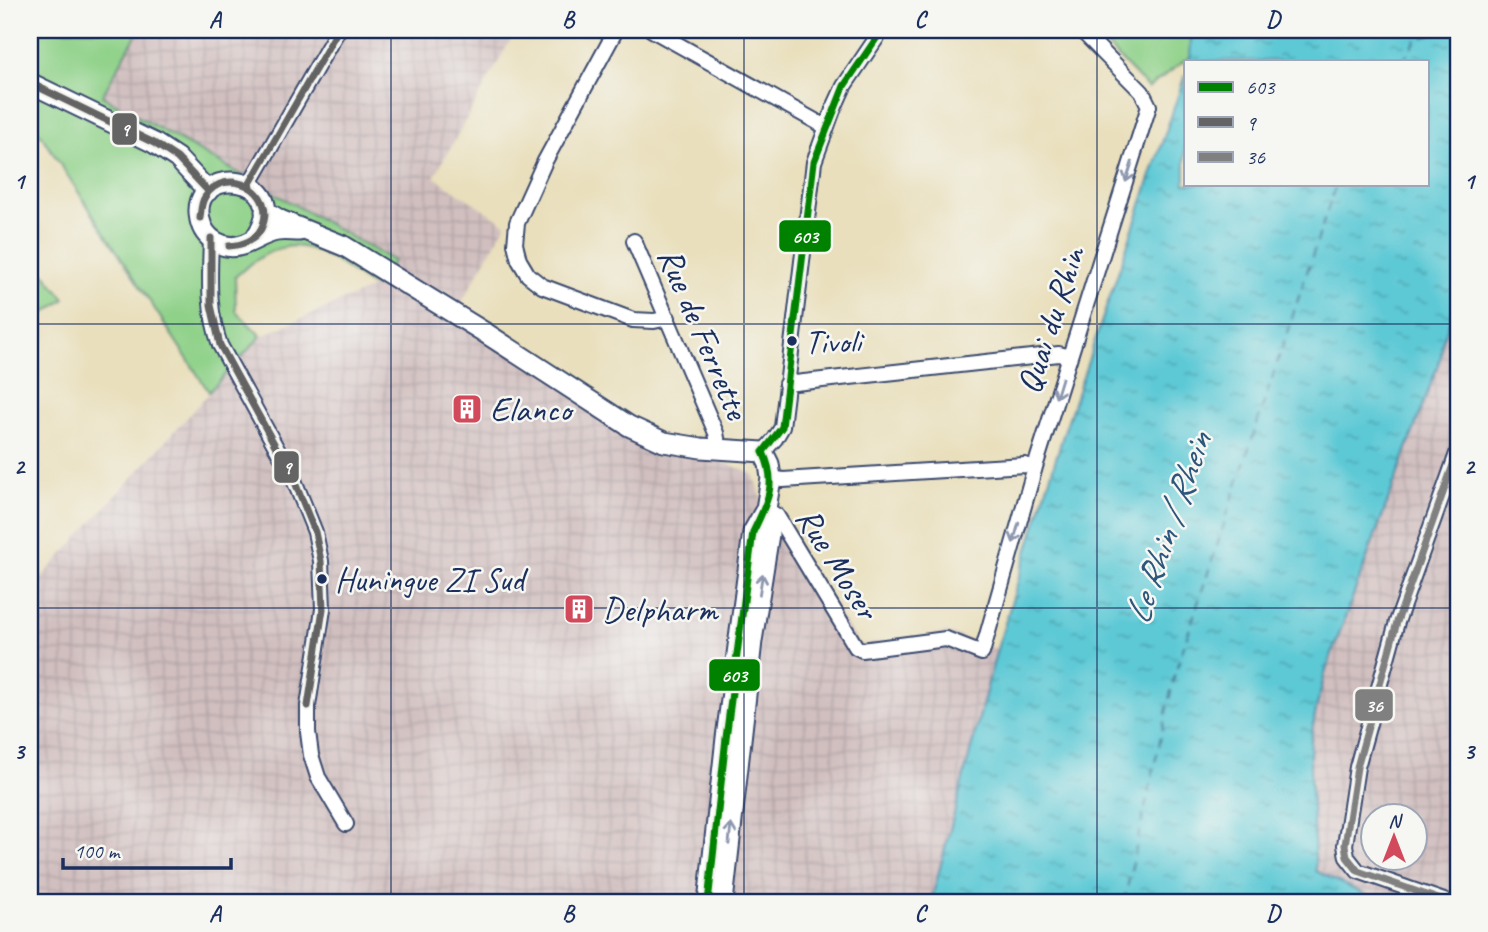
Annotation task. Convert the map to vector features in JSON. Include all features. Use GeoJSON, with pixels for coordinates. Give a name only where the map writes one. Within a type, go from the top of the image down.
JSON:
{"type":"FeatureCollection","features":[{"type":"Feature","properties":{"kind":"main road"},"geometry":{"type":"LineString","coordinates":[[30,83],[154,143],[177,158],[208,191]]}},
{"type":"Feature","properties":{"kind":"main road"},"geometry":{"type":"LineString","coordinates":[[256,237],[264,225],[265,211],[257,191],[239,181],[228,181],[208,191],[200,210],[204,230],[211,238],[229,246],[243,245],[256,237],[278,231],[311,232]]}},
{"type":"Feature","properties":{"kind":"main road"},"geometry":{"type":"LineString","coordinates":[[265,211],[344,246],[629,426],[664,442],[701,448],[763,452],[769,464],[771,478],[766,509],[769,534],[752,641],[723,902]]}},
{"type":"Feature","properties":{"kind":"main road"},"geometry":{"type":"LineString","coordinates":[[708,902],[753,532],[766,509]]}},
{"type":"Feature","properties":{"kind":"street"},"geometry":{"type":"LineString","coordinates":[[249,185],[338,30]]}},
{"type":"Feature","properties":{"kind":"street"},"geometry":{"type":"LineString","coordinates":[[616,30],[545,161],[517,223],[515,244],[519,260],[528,275],[542,286],[633,320],[654,321],[668,318]]}},
{"type":"Feature","properties":{"kind":"street"},"geometry":{"type":"LineString","coordinates":[[652,30],[826,127]]}},
{"type":"Feature","properties":{"kind":"street"},"geometry":{"type":"LineString","coordinates":[[763,452],[782,427],[814,162],[844,86],[882,30]]}},
{"type":"Feature","properties":{"kind":"street","name":"Quai du Rhin"},"geometry":{"type":"LineString","coordinates":[[982,653],[1035,467],[1150,106],[1142,92],[1081,30]]}},
{"type":"Feature","properties":{"kind":"street"},"geometry":{"type":"LineString","coordinates":[[211,238],[209,299],[212,322],[220,345],[292,475],[315,532],[321,561],[323,609],[308,706],[308,732],[318,777],[346,824]]}},
{"type":"Feature","properties":{"kind":"street","name":"Rue de Ferrette"},"geometry":{"type":"LineString","coordinates":[[634,241],[716,433],[719,448]]}},
{"type":"Feature","properties":{"kind":"street"},"geometry":{"type":"LineString","coordinates":[[210,274],[229,246]]}},
{"type":"Feature","properties":{"kind":"street"},"geometry":{"type":"LineString","coordinates":[[786,384],[1059,354],[1069,357]]}},
{"type":"Feature","properties":{"kind":"street"},"geometry":{"type":"LineString","coordinates":[[1445,902],[1358,871],[1347,856],[1345,845],[1357,767],[1396,622],[1458,451]]}},
{"type":"Feature","properties":{"kind":"street"},"geometry":{"type":"LineString","coordinates":[[771,478],[783,480],[1025,465],[1035,467]]}},
{"type":"Feature","properties":{"kind":"street","name":"Rue Moser"},"geometry":{"type":"LineString","coordinates":[[766,509],[777,516],[856,647],[862,650],[947,639],[982,653]]}},
{"type":"Feature","properties":{"kind":"shaded area"},"geometry":{"type":"Polygon","coordinates":[[[139,30],[516,30],[434,177],[506,224],[460,305],[630,425],[753,474],[763,503],[860,645],[948,633],[997,649],[931,902],[30,902],[31,589],[261,336],[374,287],[394,262],[102,96],[139,30]]]}},
{"type":"Feature","properties":{"kind":"shaded area"},"geometry":{"type":"Polygon","coordinates":[[[1458,299],[1458,902],[1304,902],[1313,783],[1310,761],[1315,709],[1326,670],[1441,356],[1442,343],[1458,299]]]}},
{"type":"Feature","properties":{"kind":"green space"},"geometry":{"type":"Polygon","coordinates":[[[30,30],[139,30],[102,96],[394,261],[374,287],[336,262],[305,247],[290,246],[274,250],[256,260],[235,277],[236,311],[261,336],[209,392],[30,118],[30,30]]]}},
{"type":"Feature","properties":{"kind":"green space"},"geometry":{"type":"Polygon","coordinates":[[[1092,30],[1191,30],[1191,56],[1148,88],[1092,30]]]}},
{"type":"Feature","properties":{"kind":"green space"},"geometry":{"type":"Polygon","coordinates":[[[30,256],[65,299],[30,323],[30,256]]]}},
{"type":"Feature","properties":{"kind":"water","name":"Le Rhin / Rhein"},"geometry":{"type":"Polygon","coordinates":[[[1191,30],[1458,30],[1458,299],[1442,343],[1441,356],[1326,670],[1311,738],[1310,775],[1316,871],[1380,902],[931,902],[997,649],[1064,432],[1184,78],[1184,186],[1428,186],[1428,60],[1190,60],[1191,30]]]}},
{"type":"Feature","properties":{"kind":"ferry route"},"geometry":{"type":"LineString","coordinates":[[1404,60],[1416,40],[1441,30]]}},
{"type":"Feature","properties":{"kind":"ferry route"},"geometry":{"type":"LineString","coordinates":[[1124,902],[1175,673],[1335,186]]}},
{"type":"Feature","properties":{"kind":"transit line","name":"9"},"geometry":{"type":"LineString","coordinates":[[249,185],[338,30]]}},
{"type":"Feature","properties":{"kind":"transit line","name":"603"},"geometry":{"type":"LineString","coordinates":[[763,452],[782,427],[814,162],[844,86],[882,30]]}},
{"type":"Feature","properties":{"kind":"transit line","name":"9"},"geometry":{"type":"LineString","coordinates":[[30,83],[154,143],[177,158],[208,191]]}},
{"type":"Feature","properties":{"kind":"transit line","name":"9"},"geometry":{"type":"LineString","coordinates":[[200,218],[204,199],[214,187],[236,182],[257,193],[263,203],[265,215],[261,229],[248,242],[229,246]]}},
{"type":"Feature","properties":{"kind":"transit line","name":"9"},"geometry":{"type":"LineString","coordinates":[[211,238],[211,305],[220,345],[294,480],[315,532],[321,561],[323,609],[308,706]]}},
{"type":"Feature","properties":{"kind":"transit line","name":"36"},"geometry":{"type":"LineString","coordinates":[[1447,902],[1358,871],[1347,857],[1345,845],[1357,767],[1397,622],[1458,451]]}},
{"type":"Feature","properties":{"kind":"transit line","name":"603"},"geometry":{"type":"LineString","coordinates":[[708,902],[753,532],[769,493],[770,474],[763,452]]}},
{"type":"Feature","properties":{"kind":"place","name":"Tivoli"},"geometry":{"type":"Point","coordinates":[792,341]}},
{"type":"Feature","properties":{"kind":"place","name":"Elanco"},"geometry":{"type":"Point","coordinates":[467,409]}},
{"type":"Feature","properties":{"kind":"place","name":"Huningue ZI Sud"},"geometry":{"type":"Point","coordinates":[322,579]}},
{"type":"Feature","properties":{"kind":"place","name":"Delpharm"},"geometry":{"type":"Point","coordinates":[579,609]}}]}
